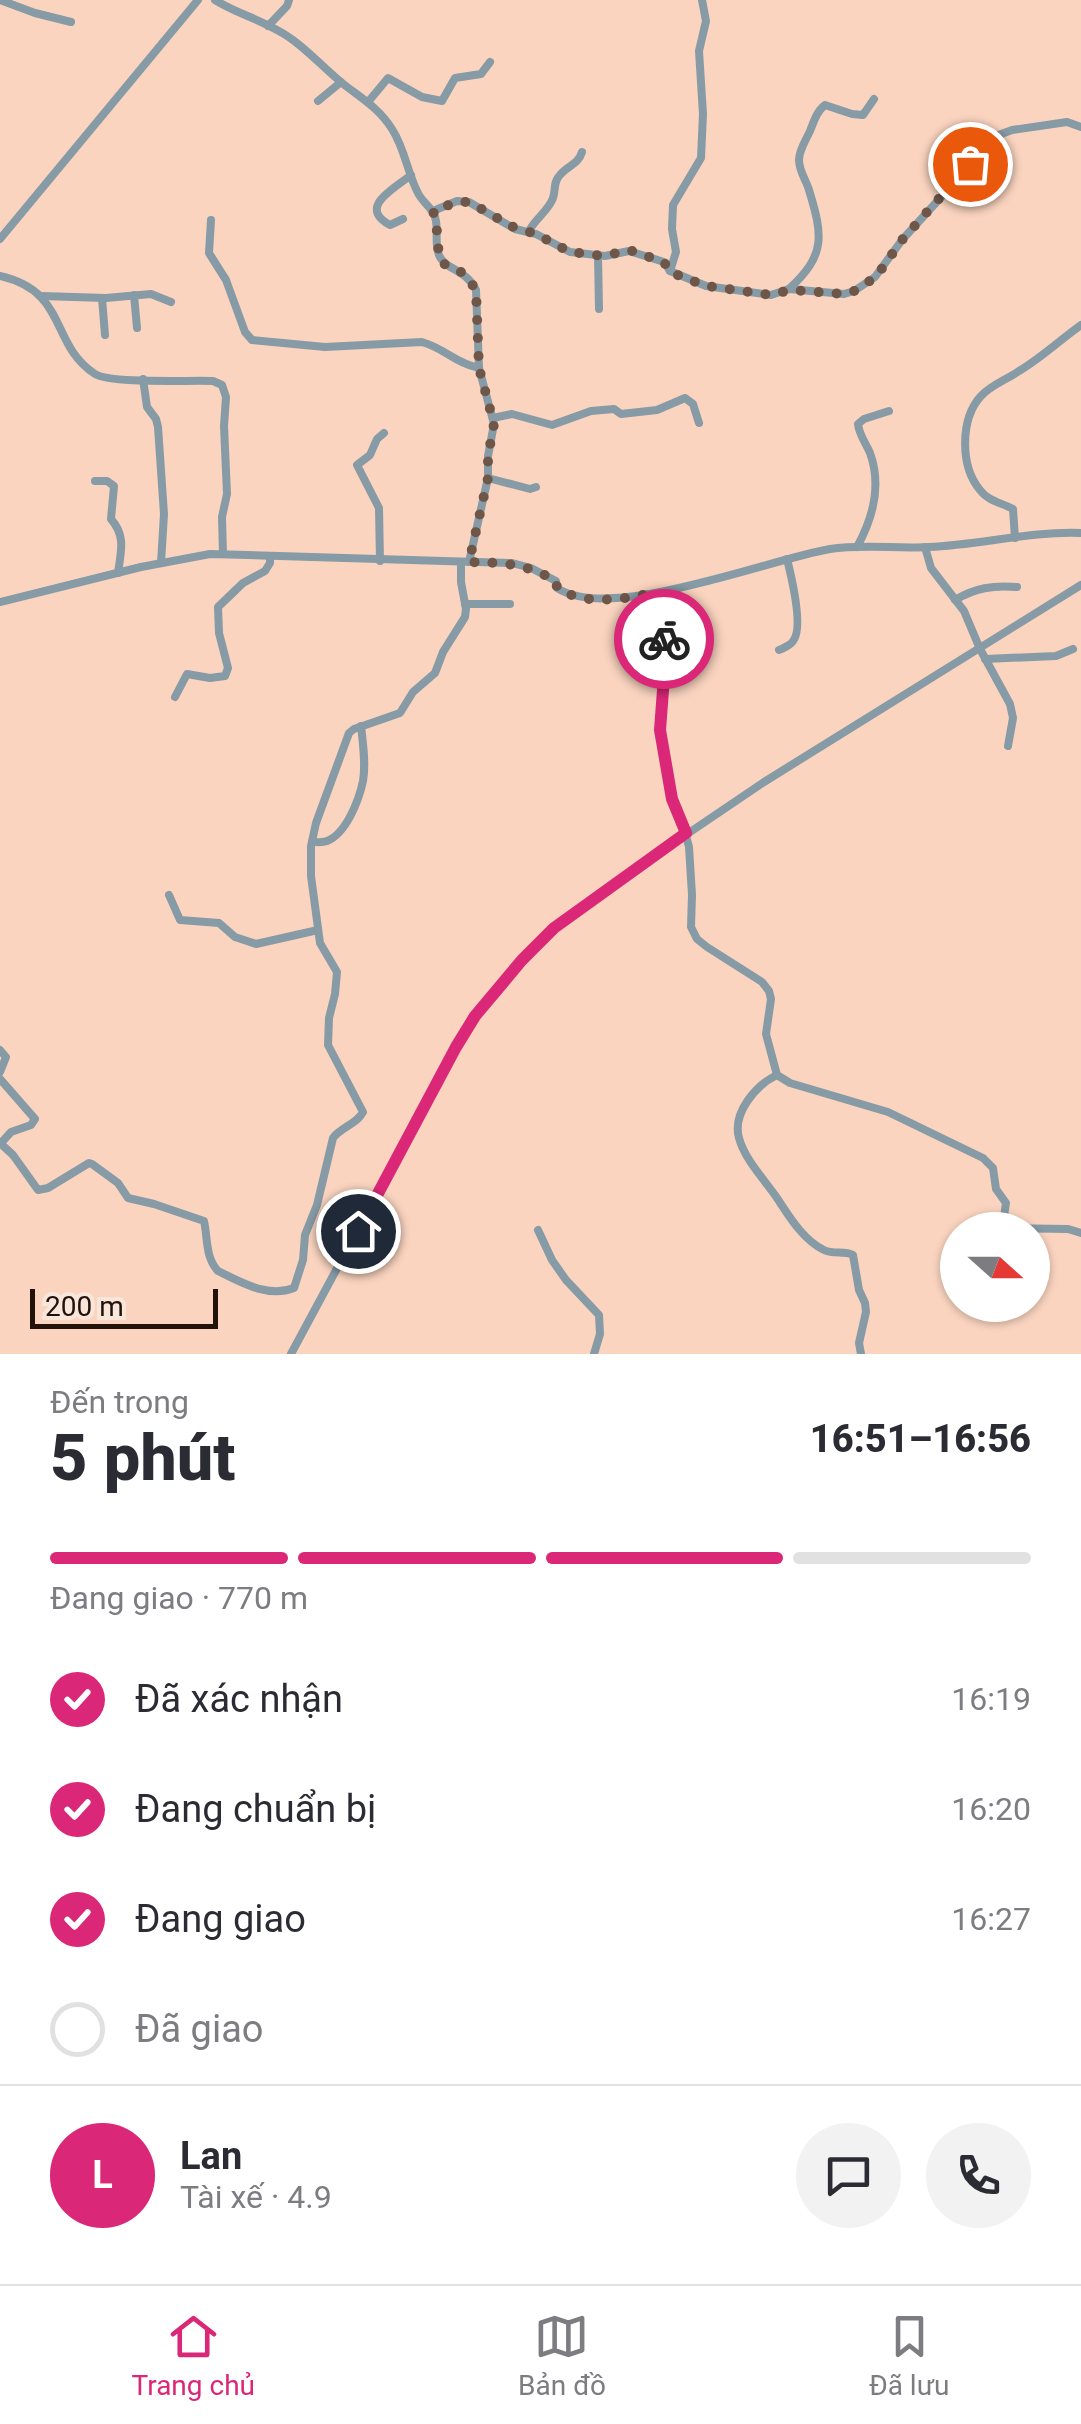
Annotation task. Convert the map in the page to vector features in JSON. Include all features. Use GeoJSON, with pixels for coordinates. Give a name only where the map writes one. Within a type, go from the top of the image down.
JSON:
{"type":"FeatureCollection","features":[{"type":"Feature","properties":{"kind":"street"},"geometry":{"type":"LineString","coordinates":[[0,0],[71,22]]}},
{"type":"Feature","properties":{"kind":"street"},"geometry":{"type":"LineString","coordinates":[[0,239],[198,0]]}},
{"type":"Feature","properties":{"kind":"street"},"geometry":{"type":"LineString","coordinates":[[0,1050],[6,1057],[0,1075],[35,1119],[34,1123],[11,1132],[1,1143],[38,1190],[92,1164],[118,1184],[128,1198],[204,1221],[208,1252],[218,1271],[261,1290],[278,1292],[294,1288],[333,1138],[363,1112],[328,1044],[328,1018],[337,972],[320,943],[311,876],[312,842],[349,733],[400,712],[413,692],[435,672],[466,616],[461,582],[488,478],[492,418],[479,368],[476,290],[465,274],[444,264],[439,257],[433,211],[422,200],[406,156],[384,116],[296,42],[215,0]]}},
{"type":"Feature","properties":{"kind":"street"},"geometry":{"type":"LineString","coordinates":[[268,26],[290,0]]}},
{"type":"Feature","properties":{"kind":"street"},"geometry":{"type":"LineString","coordinates":[[670,272],[676,252],[673,206],[700,158],[703,114],[699,51],[706,22],[702,0]]}},
{"type":"Feature","properties":{"kind":"street"},"geometry":{"type":"LineString","coordinates":[[368,102],[388,78],[422,97],[442,100],[455,78],[481,74],[490,62]]}},
{"type":"Feature","properties":{"kind":"street"},"geometry":{"type":"LineString","coordinates":[[318,102],[341,82]]}},
{"type":"Feature","properties":{"kind":"street"},"geometry":{"type":"LineString","coordinates":[[790,290],[814,261],[819,243],[816,217],[799,158],[816,116],[825,104],[863,115],[874,99]]}},
{"type":"Feature","properties":{"kind":"street"},"geometry":{"type":"LineString","coordinates":[[433,211],[469,202],[570,252],[598,256],[629,250],[664,262],[670,272],[706,286],[771,295],[790,290],[844,294],[876,277],[902,240],[986,143],[1012,130],[1067,122],[1081,126]]}},
{"type":"Feature","properties":{"kind":"street"},"geometry":{"type":"LineString","coordinates":[[529,231],[552,202],[561,173],[578,163],[582,152]]}},
{"type":"Feature","properties":{"kind":"street"},"geometry":{"type":"LineString","coordinates":[[403,219],[386,224],[376,206],[411,175]]}},
{"type":"Feature","properties":{"kind":"street"},"geometry":{"type":"LineString","coordinates":[[211,220],[209,253],[226,280],[245,332],[252,340],[325,347],[422,342],[454,360],[479,368]]}},
{"type":"Feature","properties":{"kind":"street"},"geometry":{"type":"LineString","coordinates":[[598,256],[600,309]]}},
{"type":"Feature","properties":{"kind":"street"},"geometry":{"type":"LineString","coordinates":[[0,276],[41,296],[73,353],[96,375],[218,382],[224,390],[224,554]]}},
{"type":"Feature","properties":{"kind":"street"},"geometry":{"type":"LineString","coordinates":[[41,296],[102,298],[151,294],[171,302]]}},
{"type":"Feature","properties":{"kind":"street"},"geometry":{"type":"LineString","coordinates":[[134,295],[138,328]]}},
{"type":"Feature","properties":{"kind":"street"},"geometry":{"type":"LineString","coordinates":[[102,298],[105,335]]}},
{"type":"Feature","properties":{"kind":"street"},"geometry":{"type":"LineString","coordinates":[[1016,538],[1013,509],[979,490],[971,474],[966,429],[970,415],[983,394],[1081,325]]}},
{"type":"Feature","properties":{"kind":"street"},"geometry":{"type":"LineString","coordinates":[[144,379],[147,408],[158,427],[164,514],[160,563]]}},
{"type":"Feature","properties":{"kind":"street"},"geometry":{"type":"LineString","coordinates":[[492,418],[512,414],[552,425],[590,411],[614,409],[621,414],[658,410],[685,398],[694,404],[699,423]]}},
{"type":"Feature","properties":{"kind":"street"},"geometry":{"type":"LineString","coordinates":[[857,547],[874,509],[875,492],[870,454],[858,424],[889,411]]}},
{"type":"Feature","properties":{"kind":"street"},"geometry":{"type":"LineString","coordinates":[[380,560],[379,508],[358,465],[370,455],[384,433]]}},
{"type":"Feature","properties":{"kind":"street"},"geometry":{"type":"LineString","coordinates":[[488,478],[536,488]]}},
{"type":"Feature","properties":{"kind":"street"},"geometry":{"type":"LineString","coordinates":[[95,481],[107,481],[114,486],[111,519],[122,536],[118,573]]}},
{"type":"Feature","properties":{"kind":"street"},"geometry":{"type":"LineString","coordinates":[[0,602],[210,554],[512,563],[556,581],[557,588],[574,596],[612,599],[648,594],[831,549],[925,548],[1081,533]]}},
{"type":"Feature","properties":{"kind":"street"},"geometry":{"type":"LineString","coordinates":[[925,548],[931,568],[964,611],[1010,704],[1013,718],[1008,746]]}},
{"type":"Feature","properties":{"kind":"street"},"geometry":{"type":"LineString","coordinates":[[175,698],[187,674],[225,676],[228,662],[219,633],[218,607],[243,583],[266,571],[270,556]]}},
{"type":"Feature","properties":{"kind":"street"},"geometry":{"type":"LineString","coordinates":[[779,650],[793,642],[797,631],[786,558]]}},
{"type":"Feature","properties":{"kind":"street"},"geometry":{"type":"LineString","coordinates":[[292,1354],[475,1016],[554,928],[686,833],[1081,585]]}},
{"type":"Feature","properties":{"kind":"street"},"geometry":{"type":"LineString","coordinates":[[955,600],[979,588],[1016,586]]}},
{"type":"Feature","properties":{"kind":"street"},"geometry":{"type":"LineString","coordinates":[[648,594],[650,612],[663,634],[666,650],[660,730],[672,799],[686,833],[691,869],[691,927],[707,947],[762,982],[769,991],[766,1034],[777,1075],[790,1083],[888,1112],[982,1158],[992,1168],[996,1189],[1006,1203],[1006,1228],[1081,1232]]}},
{"type":"Feature","properties":{"kind":"street"},"geometry":{"type":"LineString","coordinates":[[465,604],[510,604]]}},
{"type":"Feature","properties":{"kind":"street"},"geometry":{"type":"LineString","coordinates":[[985,659],[1056,656],[1073,650]]}},
{"type":"Feature","properties":{"kind":"street"},"geometry":{"type":"LineString","coordinates":[[312,842],[324,842],[336,835],[356,802],[363,779],[361,726]]}},
{"type":"Feature","properties":{"kind":"street"},"geometry":{"type":"LineString","coordinates":[[168,895],[180,920],[219,924],[250,943],[267,944],[318,930]]}},
{"type":"Feature","properties":{"kind":"street"},"geometry":{"type":"LineString","coordinates":[[777,1075],[760,1086],[743,1106],[738,1136],[757,1171],[809,1240],[823,1250],[853,1255],[858,1290],[865,1303],[861,1354]]}},
{"type":"Feature","properties":{"kind":"street"},"geometry":{"type":"LineString","coordinates":[[538,1230],[566,1280],[599,1315],[600,1334],[594,1354]]}},
{"type":"Feature","properties":{"kind":"way so far"},"geometry":{"type":"LineString","coordinates":[[664,639],[650,612],[648,594],[599,600],[574,596],[530,568],[512,563],[469,562],[488,478],[494,424],[479,368],[476,290],[465,274],[444,264],[439,257],[433,211],[469,202],[570,252],[604,256],[629,250],[664,262],[670,272],[706,286],[771,295],[790,290],[844,294],[876,277],[902,240],[970,164]]}},
{"type":"Feature","properties":{"kind":"route"},"geometry":{"type":"LineString","coordinates":[[358,1231],[475,1016],[554,928],[686,833],[672,799],[660,730],[664,639]]}}]}
